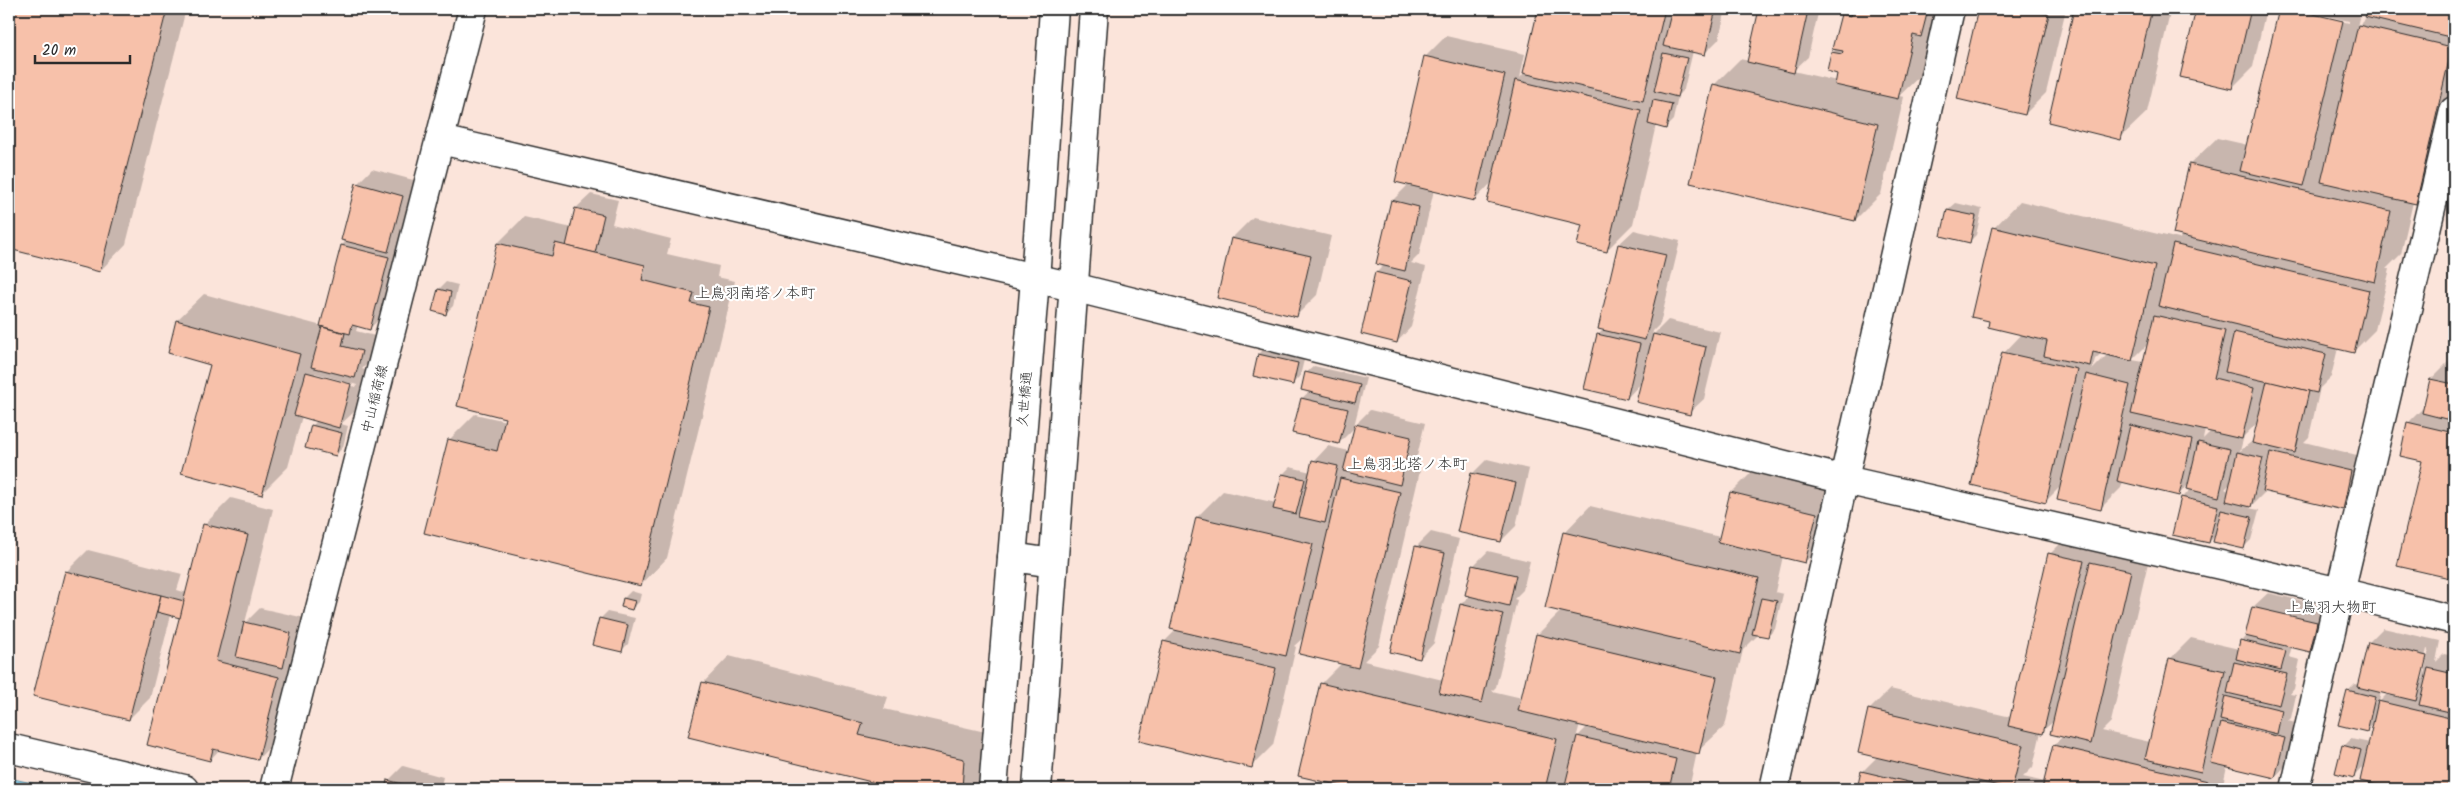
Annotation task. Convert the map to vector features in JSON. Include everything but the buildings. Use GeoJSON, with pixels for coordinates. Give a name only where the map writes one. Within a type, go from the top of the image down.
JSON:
{"type":"FeatureCollection","features":[{"type":"Feature","properties":{"kind":"street","name":"中山稲荷線"},"geometry":{"type":"LineString","coordinates":[[274,789],[473,9]]}},
{"type":"Feature","properties":{"kind":"street","name":"久世橋通"},"geometry":{"type":"LineString","coordinates":[[993,789],[1035,279],[1054,9]]}},
{"type":"Feature","properties":{"kind":"street"},"geometry":{"type":"LineString","coordinates":[[1037,789],[1094,9]]}},
{"type":"Feature","properties":{"kind":"street"},"geometry":{"type":"LineString","coordinates":[[1774,789],[1950,9]]}},
{"type":"Feature","properties":{"kind":"street"},"geometry":{"type":"LineString","coordinates":[[2295,789],[2454,111]]}},
{"type":"Feature","properties":{"kind":"street"},"geometry":{"type":"LineString","coordinates":[[441,140],[1073,287],[1845,480],[2340,592],[2454,620]]}},
{"type":"Feature","properties":{"kind":"street"},"geometry":{"type":"LineString","coordinates":[[1012,557],[1054,563]]}},
{"type":"Feature","properties":{"kind":"street"},"geometry":{"type":"LineString","coordinates":[[9,748],[184,789]]}},
{"type":"Feature","properties":{"kind":"shaded area"},"geometry":{"type":"Polygon","coordinates":[[[9,9],[2454,9],[2454,789],[9,789],[9,9]]]}},
{"type":"Feature","properties":{"kind":"water"},"geometry":{"type":"Polygon","coordinates":[[[9,778],[59,789],[9,789],[9,778]]]}},
{"type":"Feature","properties":{"kind":"district","name":"上鳥羽南塔ノ本町"},"geometry":{"type":"Point","coordinates":[755,294]}},
{"type":"Feature","properties":{"kind":"district","name":"上鳥羽北塔ノ本町"},"geometry":{"type":"Point","coordinates":[1407,465]}},
{"type":"Feature","properties":{"kind":"district","name":"上鳥羽大物町"},"geometry":{"type":"Point","coordinates":[2331,608]}}]}
